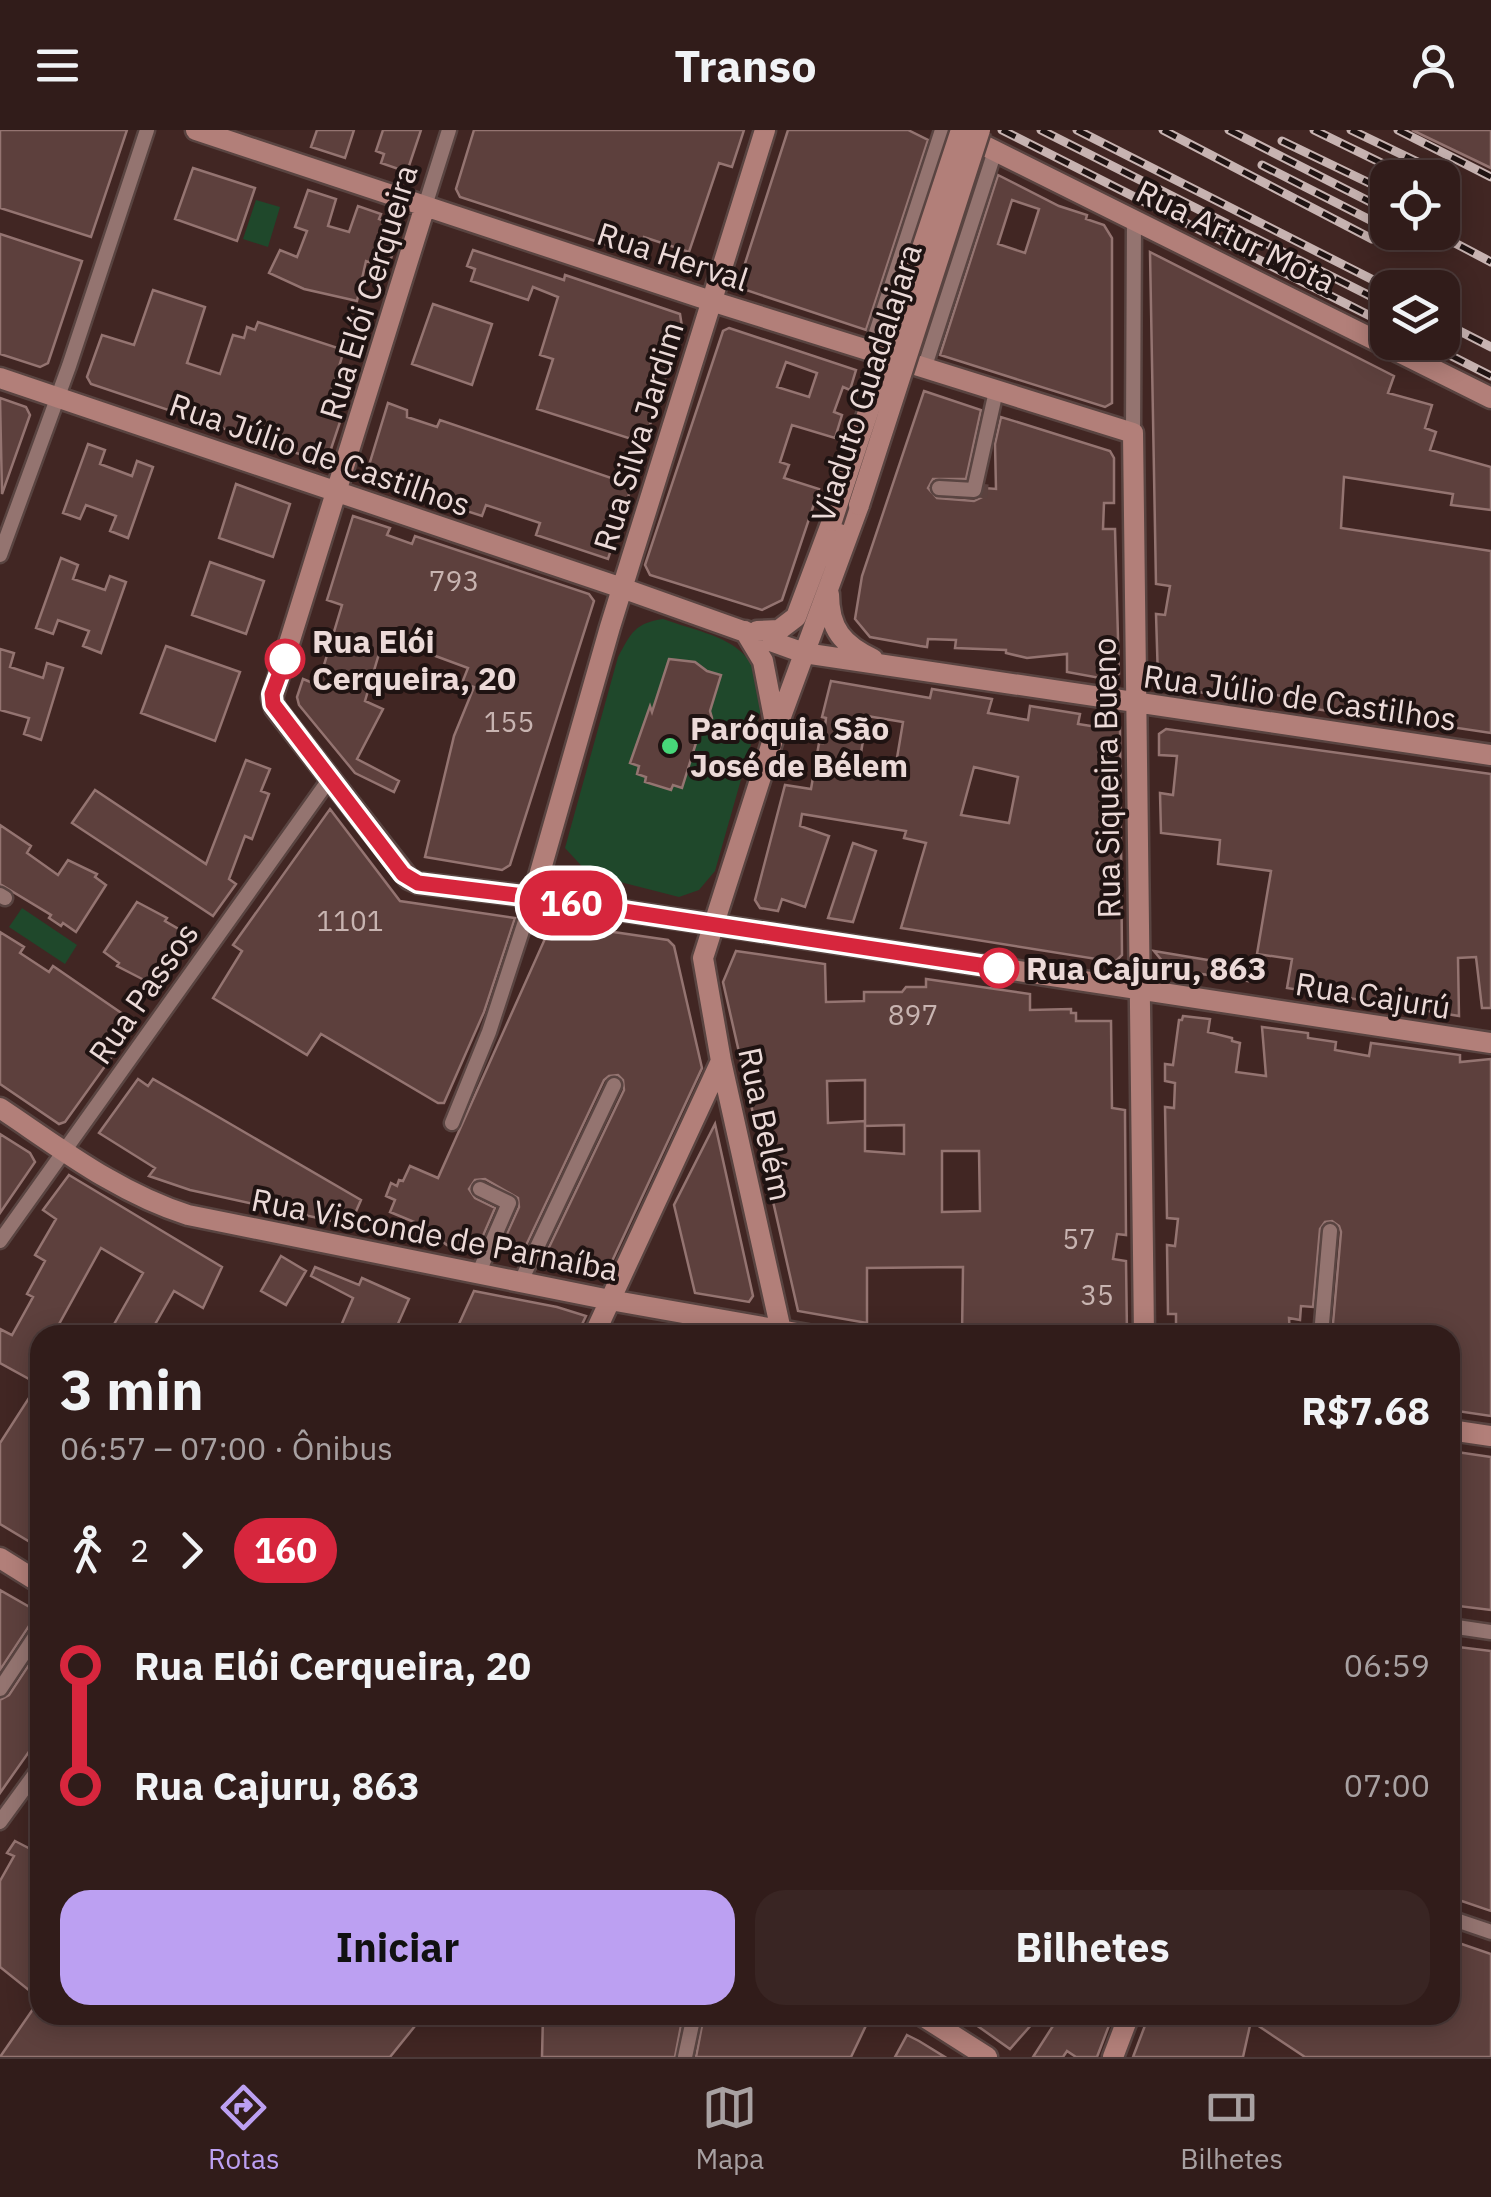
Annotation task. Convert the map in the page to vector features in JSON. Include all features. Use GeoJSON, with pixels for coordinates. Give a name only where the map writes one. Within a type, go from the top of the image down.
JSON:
{"type":"FeatureCollection","features":[{"type":"Feature","properties":{"kind":"street"},"geometry":{"type":"LineString","coordinates":[[0,555],[148,130]]}},
{"type":"Feature","properties":{"kind":"street","name":"Rua Herval"},"geometry":{"type":"LineString","coordinates":[[196,130],[711,301],[1133,433]]}},
{"type":"Feature","properties":{"kind":"street","name":"Rua Elói Cerqueira"},"geometry":{"type":"LineString","coordinates":[[330,777],[272,701],[450,130]]}},
{"type":"Feature","properties":{"kind":"street","name":"Rua Silva Jardim"},"geometry":{"type":"LineString","coordinates":[[532,897],[622,588],[765,130]]}},
{"type":"Feature","properties":{"kind":"street"},"geometry":{"type":"LineString","coordinates":[[870,351],[942,130]]}},
{"type":"Feature","properties":{"kind":"street","name":"Rua Artur Mota"},"geometry":{"type":"LineString","coordinates":[[953,130],[1491,398]]}},
{"type":"Feature","properties":{"kind":"street","name":"Viaduto Guadalajara"},"geometry":{"type":"LineString","coordinates":[[776,730],[804,654],[820,584],[961,130]]}},
{"type":"Feature","properties":{"kind":"street","name":"Viaduto Guadalajara"},"geometry":{"type":"LineString","coordinates":[[745,632],[779,630],[793,621],[820,584],[865,486],[980,130]]}},
{"type":"Feature","properties":{"kind":"street"},"geometry":{"type":"LineString","coordinates":[[924,369],[995,151]]}},
{"type":"Feature","properties":{"kind":"street","name":"Rua Siqueira Bueno"},"geometry":{"type":"LineString","coordinates":[[1134,220],[1144,1325]]}},
{"type":"Feature","properties":{"kind":"street","name":"Rua Júlio de Castilhos"},"geometry":{"type":"LineString","coordinates":[[0,378],[622,588],[804,654],[1491,755]]}},
{"type":"Feature","properties":{"kind":"street"},"geometry":{"type":"LineString","coordinates":[[939,488],[974,490],[996,391]]}},
{"type":"Feature","properties":{"kind":"street"},"geometry":{"type":"LineString","coordinates":[[820,584],[833,627],[841,639],[889,667]]}},
{"type":"Feature","properties":{"kind":"street"},"geometry":{"type":"LineString","coordinates":[[745,632],[764,661],[776,730]]}},
{"type":"Feature","properties":{"kind":"street","name":"Rua Belém"},"geometry":{"type":"LineString","coordinates":[[776,730],[705,946],[703,971],[780,1325]]}},
{"type":"Feature","properties":{"kind":"street","name":"Rua Cajurú"},"geometry":{"type":"LineString","coordinates":[[330,777],[409,879],[418,883],[501,892],[1491,1043]]}},
{"type":"Feature","properties":{"kind":"street","name":"Rua Passos"},"geometry":{"type":"LineString","coordinates":[[0,1240],[330,777]]}},
{"type":"Feature","properties":{"kind":"street"},"geometry":{"type":"LineString","coordinates":[[452,1123],[494,1018],[532,897]]}},
{"type":"Feature","properties":{"kind":"street"},"geometry":{"type":"LineString","coordinates":[[599,1325],[721,1061]]}},
{"type":"Feature","properties":{"kind":"street"},"geometry":{"type":"LineString","coordinates":[[521,1282],[614,1085]]}},
{"type":"Feature","properties":{"kind":"street","name":"Rua Visconde de Parnaíba"},"geometry":{"type":"LineString","coordinates":[[0,1108],[150,1203],[188,1215],[740,1325]]}},
{"type":"Feature","properties":{"kind":"street"},"geometry":{"type":"LineString","coordinates":[[692,1125],[718,1120],[738,1132]]}},
{"type":"Feature","properties":{"kind":"street"},"geometry":{"type":"LineString","coordinates":[[479,1272],[510,1203],[480,1189]]}},
{"type":"Feature","properties":{"kind":"street"},"geometry":{"type":"LineString","coordinates":[[1322,1325],[1330,1231]]}},
{"type":"Feature","properties":{"kind":"street"},"geometry":{"type":"LineString","coordinates":[[1460,1431],[1491,1436]]}},
{"type":"Feature","properties":{"kind":"street"},"geometry":{"type":"LineString","coordinates":[[0,1558],[30,1577]]}},
{"type":"Feature","properties":{"kind":"street"},"geometry":{"type":"LineString","coordinates":[[1460,1627],[1491,1632]]}},
{"type":"Feature","properties":{"kind":"street"},"geometry":{"type":"LineString","coordinates":[[0,1690],[30,1644]]}},
{"type":"Feature","properties":{"kind":"street"},"geometry":{"type":"LineString","coordinates":[[0,1822],[30,1781]]}},
{"type":"Feature","properties":{"kind":"street"},"geometry":{"type":"LineString","coordinates":[[1460,1921],[1491,1932]]}},
{"type":"Feature","properties":{"kind":"street"},"geometry":{"type":"LineString","coordinates":[[684,2057],[692,2025]]}},
{"type":"Feature","properties":{"kind":"street"},"geometry":{"type":"LineString","coordinates":[[941,2025],[987,2057]]}},
{"type":"Feature","properties":{"kind":"street"},"geometry":{"type":"LineString","coordinates":[[1113,2057],[1125,2025]]}},
{"type":"Feature","properties":{"kind":"green space"},"geometry":{"type":"Polygon","coordinates":[[[256,200],[280,207],[268,247],[243,239],[256,200]]]}},
{"type":"Feature","properties":{"kind":"green space"},"geometry":{"type":"Polygon","coordinates":[[[663,619],[713,636],[739,650],[750,661],[765,695],[715,871],[699,890],[679,897],[589,874],[565,848],[618,657],[635,630],[663,619]]]}},
{"type":"Feature","properties":{"kind":"green space"},"geometry":{"type":"Polygon","coordinates":[[[22,908],[77,945],[65,964],[9,927],[22,908]]]}},
{"type":"Feature","properties":{"kind":"building"},"geometry":{"type":"Polygon","coordinates":[[[0,130],[127,130],[91,237],[0,208],[0,130]]]}},
{"type":"Feature","properties":{"kind":"building"},"geometry":{"type":"Polygon","coordinates":[[[317,130],[354,130],[345,158],[311,147],[317,130]]]}},
{"type":"Feature","properties":{"kind":"building"},"geometry":{"type":"Polygon","coordinates":[[[383,130],[421,130],[407,172],[381,163],[384,154],[376,151],[383,130]]]}},
{"type":"Feature","properties":{"kind":"building"},"geometry":{"type":"Polygon","coordinates":[[[474,130],[744,130],[732,167],[719,163],[689,252],[644,237],[638,255],[460,197],[456,189],[474,130]]]}},
{"type":"Feature","properties":{"kind":"building"},"geometry":{"type":"Polygon","coordinates":[[[788,130],[908,130],[928,140],[866,330],[743,289],[739,282],[788,130]]]}},
{"type":"Feature","properties":{"kind":"building"},"geometry":{"type":"Polygon","coordinates":[[[1412,130],[1491,130],[1491,168],[1412,130]]]}},
{"type":"Feature","properties":{"kind":"building"},"geometry":{"type":"Polygon","coordinates":[[[193,168],[255,188],[237,241],[175,219],[193,168]]]}},
{"type":"Feature","properties":{"kind":"building"},"geometry":{"type":"Polygon","coordinates":[[[998,175],[1104,225],[1112,238],[1112,403],[1105,407],[940,355],[998,175]],[[1012,200],[998,244],[1025,253],[1039,209],[1012,200]]]}},
{"type":"Feature","properties":{"kind":"building"},"geometry":{"type":"Polygon","coordinates":[[[308,190],[336,199],[328,226],[349,232],[358,206],[401,227],[388,268],[366,261],[357,301],[304,289],[269,273],[280,250],[297,257],[307,231],[295,227],[308,190]]]}},
{"type":"Feature","properties":{"kind":"building"},"geometry":{"type":"Polygon","coordinates":[[[0,234],[82,261],[48,363],[40,367],[0,354],[0,234]]]}},
{"type":"Feature","properties":{"kind":"building"},"geometry":{"type":"Polygon","coordinates":[[[473,250],[564,280],[565,275],[680,314],[682,327],[644,443],[537,409],[553,359],[540,355],[558,297],[533,287],[528,300],[471,281],[475,269],[467,266],[473,250]]]}},
{"type":"Feature","properties":{"kind":"building"},"geometry":{"type":"Polygon","coordinates":[[[1150,252],[1394,376],[1388,393],[1432,405],[1425,428],[1436,432],[1430,450],[1491,467],[1491,510],[1451,505],[1453,494],[1344,477],[1341,528],[1491,551],[1491,733],[1444,726],[1445,718],[1399,712],[1398,720],[1302,707],[1303,701],[1250,689],[1249,692],[1228,686],[1227,696],[1163,687],[1158,679],[1156,614],[1165,615],[1170,586],[1156,584],[1150,252]]]}},
{"type":"Feature","properties":{"kind":"building"},"geometry":{"type":"Polygon","coordinates":[[[153,290],[205,307],[187,363],[220,374],[233,335],[244,338],[247,327],[255,330],[258,322],[344,350],[326,410],[342,416],[328,458],[320,461],[91,384],[87,377],[102,335],[134,345],[153,290]]]}},
{"type":"Feature","properties":{"kind":"building"},"geometry":{"type":"Polygon","coordinates":[[[433,304],[492,324],[472,385],[412,364],[433,304]]]}},
{"type":"Feature","properties":{"kind":"building"},"geometry":{"type":"Polygon","coordinates":[[[729,328],[856,370],[850,390],[843,387],[834,412],[842,415],[835,438],[792,425],[780,462],[789,465],[784,478],[819,489],[782,600],[762,610],[650,575],[645,565],[723,331],[729,328]],[[786,362],[777,387],[809,397],[817,373],[786,362]]]}},
{"type":"Feature","properties":{"kind":"building"},"geometry":{"type":"Polygon","coordinates":[[[924,391],[981,410],[966,479],[933,479],[928,488],[937,498],[974,501],[982,497],[985,488],[996,489],[995,444],[1001,417],[1110,451],[1114,458],[1114,503],[1104,503],[1103,529],[1115,529],[1119,674],[1111,680],[1067,672],[1067,654],[1027,658],[1006,650],[955,648],[956,640],[928,639],[927,647],[920,646],[870,637],[855,619],[862,576],[924,391]]]}},
{"type":"Feature","properties":{"kind":"building"},"geometry":{"type":"Polygon","coordinates":[[[0,398],[26,407],[30,415],[2,494],[0,398]]]}},
{"type":"Feature","properties":{"kind":"building"},"geometry":{"type":"Polygon","coordinates":[[[388,403],[407,410],[407,417],[437,427],[440,420],[632,485],[608,559],[536,535],[540,523],[486,505],[482,516],[371,480],[367,472],[388,403]]]}},
{"type":"Feature","properties":{"kind":"building"},"geometry":{"type":"Polygon","coordinates":[[[88,444],[105,450],[100,464],[132,476],[137,461],[153,467],[128,538],[110,531],[116,516],[86,505],[80,519],[63,513],[88,444]]]}},
{"type":"Feature","properties":{"kind":"building"},"geometry":{"type":"Polygon","coordinates":[[[236,484],[290,504],[273,557],[219,538],[236,484]]]}},
{"type":"Feature","properties":{"kind":"building"},"geometry":{"type":"Polygon","coordinates":[[[353,516],[390,528],[387,535],[412,544],[415,536],[589,594],[594,601],[510,865],[502,870],[425,857],[454,736],[474,687],[462,683],[468,668],[384,637],[365,701],[383,709],[357,759],[399,781],[394,792],[355,773],[299,705],[297,697],[303,679],[318,685],[342,605],[327,600],[353,516]]]}},
{"type":"Feature","properties":{"kind":"building"},"geometry":{"type":"Polygon","coordinates":[[[61,558],[78,565],[73,579],[105,590],[110,576],[126,582],[101,653],[83,646],[89,631],[58,620],[53,634],[36,628],[61,558]]]}},
{"type":"Feature","properties":{"kind":"building"},"geometry":{"type":"Polygon","coordinates":[[[210,562],[264,581],[246,634],[192,615],[210,562]]]}},
{"type":"Feature","properties":{"kind":"building"},"geometry":{"type":"Polygon","coordinates":[[[166,646],[240,672],[215,741],[141,713],[166,646]]]}},
{"type":"Feature","properties":{"kind":"building"},"geometry":{"type":"Polygon","coordinates":[[[0,649],[14,653],[10,667],[43,678],[47,663],[63,668],[41,740],[24,734],[29,718],[0,710],[0,649]]]}},
{"type":"Feature","properties":{"kind":"building"},"geometry":{"type":"Polygon","coordinates":[[[669,659],[695,662],[721,675],[710,711],[712,718],[701,727],[682,788],[673,785],[671,790],[645,782],[646,777],[637,774],[639,766],[630,763],[669,659]]]}},
{"type":"Feature","properties":{"kind":"building"},"geometry":{"type":"Polygon","coordinates":[[[831,681],[930,698],[932,689],[992,699],[988,713],[1028,720],[1030,706],[1080,714],[1078,724],[1104,728],[1106,718],[1114,719],[1120,727],[1122,955],[1115,962],[901,928],[926,843],[904,838],[906,831],[802,814],[800,826],[829,836],[805,907],[782,899],[778,911],[760,908],[755,900],[785,785],[811,789],[819,743],[823,743],[826,718],[822,717],[831,681]],[[867,716],[860,759],[896,764],[903,722],[867,716]],[[974,767],[961,815],[1009,823],[1018,777],[974,767]]]}},
{"type":"Feature","properties":{"kind":"building"},"geometry":{"type":"Polygon","coordinates":[[[1166,729],[1491,774],[1491,1008],[1482,1008],[1476,957],[1458,958],[1459,1016],[1287,988],[1292,959],[1257,954],[1271,871],[1218,864],[1220,840],[1161,833],[1160,793],[1173,795],[1177,756],[1159,755],[1159,734],[1166,729]]]}},
{"type":"Feature","properties":{"kind":"building"},"geometry":{"type":"Polygon","coordinates":[[[246,760],[270,769],[261,791],[269,794],[252,839],[245,836],[229,879],[236,884],[213,916],[72,823],[95,790],[206,864],[246,760]]]}},
{"type":"Feature","properties":{"kind":"building"},"geometry":{"type":"Polygon","coordinates":[[[330,809],[400,901],[515,918],[484,1012],[444,1103],[321,1034],[307,1055],[213,998],[242,951],[233,945],[330,809]]]}},
{"type":"Feature","properties":{"kind":"building"},"geometry":{"type":"Polygon","coordinates":[[[0,825],[31,846],[27,853],[58,875],[68,860],[97,874],[95,877],[106,885],[76,932],[0,884],[0,825]]]}},
{"type":"Feature","properties":{"kind":"building"},"geometry":{"type":"Polygon","coordinates":[[[853,843],[876,851],[853,922],[828,918],[853,843]]]}},
{"type":"Feature","properties":{"kind":"building"},"geometry":{"type":"Polygon","coordinates":[[[137,902],[182,931],[148,982],[117,966],[119,963],[104,952],[137,902]]]}},
{"type":"Feature","properties":{"kind":"building"},"geometry":{"type":"Polygon","coordinates":[[[552,923],[668,940],[674,946],[702,1068],[607,1272],[603,1270],[599,1277],[544,1266],[542,1262],[624,1090],[618,1075],[604,1080],[521,1256],[501,1247],[519,1207],[518,1198],[485,1179],[475,1180],[469,1189],[475,1198],[495,1208],[476,1252],[447,1245],[440,1240],[443,1234],[390,1212],[395,1200],[386,1196],[391,1183],[397,1186],[399,1180],[403,1181],[410,1166],[438,1178],[552,923]]]}},
{"type":"Feature","properties":{"kind":"building"},"geometry":{"type":"Polygon","coordinates":[[[0,932],[24,947],[20,953],[49,972],[53,966],[136,1023],[65,1122],[59,1124],[0,1084],[0,932]]]}},
{"type":"Feature","properties":{"kind":"building"},"geometry":{"type":"Polygon","coordinates":[[[736,951],[825,964],[826,1002],[864,1001],[864,992],[902,992],[906,987],[926,987],[926,979],[1030,994],[1030,1010],[1071,1009],[1071,1013],[1076,1013],[1076,1021],[1111,1021],[1112,1108],[1125,1110],[1126,1235],[1117,1234],[1113,1259],[1126,1261],[1127,1325],[962,1325],[963,1267],[867,1268],[867,1323],[798,1311],[723,982],[736,951]],[[865,1080],[827,1081],[828,1123],[865,1121],[865,1080]],[[904,1125],[865,1126],[865,1151],[904,1154],[904,1125]],[[942,1151],[942,1212],[980,1211],[979,1151],[942,1151]]]}},
{"type":"Feature","properties":{"kind":"building"},"geometry":{"type":"Polygon","coordinates":[[[1154,951],[1250,967],[1248,981],[1169,969],[1154,951]]]}},
{"type":"Feature","properties":{"kind":"building"},"geometry":{"type":"Polygon","coordinates":[[[1183,1016],[1210,1019],[1208,1032],[1240,1043],[1236,1072],[1266,1076],[1262,1027],[1308,1033],[1308,1038],[1336,1042],[1335,1050],[1369,1056],[1371,1043],[1460,1055],[1460,1062],[1491,1059],[1491,1416],[1460,1411],[1460,1325],[1333,1325],[1341,1232],[1332,1221],[1325,1222],[1320,1229],[1313,1307],[1301,1306],[1300,1320],[1289,1318],[1289,1325],[1176,1325],[1176,1314],[1168,1314],[1167,1245],[1175,1246],[1178,1219],[1167,1218],[1165,1107],[1174,1108],[1175,1083],[1165,1081],[1165,1064],[1173,1065],[1183,1016]]]}},
{"type":"Feature","properties":{"kind":"building"},"geometry":{"type":"Polygon","coordinates":[[[138,1079],[148,1086],[153,1079],[361,1200],[350,1225],[190,1190],[149,1176],[155,1168],[99,1133],[138,1079]]]}},
{"type":"Feature","properties":{"kind":"building"},"geometry":{"type":"Polygon","coordinates":[[[715,1124],[753,1296],[749,1302],[695,1293],[674,1205],[715,1124]]]}},
{"type":"Feature","properties":{"kind":"building"},"geometry":{"type":"Polygon","coordinates":[[[0,1134],[30,1153],[35,1162],[0,1213],[0,1134]]]}},
{"type":"Feature","properties":{"kind":"building"},"geometry":{"type":"Polygon","coordinates":[[[69,1175],[222,1267],[203,1308],[174,1291],[155,1325],[114,1325],[143,1273],[101,1248],[59,1325],[30,1325],[30,1380],[0,1363],[0,1329],[12,1335],[33,1297],[27,1294],[45,1261],[35,1255],[56,1219],[43,1210],[69,1175]]]}},
{"type":"Feature","properties":{"kind":"building"},"geometry":{"type":"Polygon","coordinates":[[[281,1256],[306,1271],[286,1305],[261,1291],[281,1256]]]}},
{"type":"Feature","properties":{"kind":"building"},"geometry":{"type":"Polygon","coordinates":[[[315,1267],[359,1285],[362,1278],[409,1299],[397,1325],[341,1325],[353,1298],[311,1276],[315,1267]]]}},
{"type":"Feature","properties":{"kind":"building"},"geometry":{"type":"Polygon","coordinates":[[[474,1291],[586,1316],[582,1325],[459,1325],[474,1291]]]}},
{"type":"Feature","properties":{"kind":"building"},"geometry":{"type":"Polygon","coordinates":[[[30,1396],[30,1542],[0,1524],[0,1443],[30,1396]]]}},
{"type":"Feature","properties":{"kind":"building"},"geometry":{"type":"Polygon","coordinates":[[[1460,1452],[1491,1457],[1491,1610],[1460,1606],[1460,1452]]]}},
{"type":"Feature","properties":{"kind":"building"},"geometry":{"type":"Polygon","coordinates":[[[0,1590],[30,1607],[30,1625],[0,1670],[0,1590]]]}},
{"type":"Feature","properties":{"kind":"building"},"geometry":{"type":"Polygon","coordinates":[[[1460,1647],[1491,1651],[1491,1911],[1460,1900],[1460,1647]]]}},
{"type":"Feature","properties":{"kind":"building"},"geometry":{"type":"Polygon","coordinates":[[[30,1663],[30,1750],[0,1793],[0,1700],[9,1695],[30,1663]]]}},
{"type":"Feature","properties":{"kind":"building"},"geometry":{"type":"Polygon","coordinates":[[[15,1841],[30,1849],[30,1991],[0,1967],[0,1881],[14,1856],[7,1853],[15,1841]]]}},
{"type":"Feature","properties":{"kind":"building"},"geometry":{"type":"Polygon","coordinates":[[[1460,1943],[1491,1954],[1491,2057],[1305,2057],[1257,2025],[1460,2025],[1460,1943]]]}},
{"type":"Feature","properties":{"kind":"building"},"geometry":{"type":"Polygon","coordinates":[[[30,2014],[30,2025],[415,2026],[390,2057],[0,2057],[30,2014]]]}},
{"type":"Feature","properties":{"kind":"building"},"geometry":{"type":"Polygon","coordinates":[[[543,2025],[681,2025],[675,2057],[542,2057],[543,2025]]]}},
{"type":"Feature","properties":{"kind":"building"},"geometry":{"type":"Polygon","coordinates":[[[702,2025],[866,2025],[851,2057],[696,2057],[702,2025]]]}},
{"type":"Feature","properties":{"kind":"building"},"geometry":{"type":"Polygon","coordinates":[[[976,2025],[1031,2025],[1010,2049],[976,2025]]]}},
{"type":"Feature","properties":{"kind":"building"},"geometry":{"type":"Polygon","coordinates":[[[1054,2025],[1109,2025],[1097,2057],[1076,2057],[1067,2051],[1063,2057],[1033,2057],[1054,2025]]]}},
{"type":"Feature","properties":{"kind":"building"},"geometry":{"type":"Polygon","coordinates":[[[1145,2025],[1250,2025],[1243,2057],[1133,2057],[1145,2025]]]}},
{"type":"Feature","properties":{"kind":"building"},"geometry":{"type":"Polygon","coordinates":[[[907,2035],[919,2041],[945,2057],[895,2057],[907,2035]]]}},
{"type":"Feature","properties":{"kind":"tunnel"},"geometry":{"type":"LineString","coordinates":[[974,490],[992,492]]}},
{"type":"Feature","properties":{"kind":"railway"},"geometry":{"type":"LineString","coordinates":[[1002,130],[1370,316]]}},
{"type":"Feature","properties":{"kind":"railway"},"geometry":{"type":"LineString","coordinates":[[1041,130],[1370,296]]}},
{"type":"Feature","properties":{"kind":"railway"},"geometry":{"type":"LineString","coordinates":[[1077,130],[1370,278]]}},
{"type":"Feature","properties":{"kind":"railway"},"geometry":{"type":"LineString","coordinates":[[1163,130],[1370,238]]}},
{"type":"Feature","properties":{"kind":"railway"},"geometry":{"type":"LineString","coordinates":[[1229,130],[1370,202]]}},
{"type":"Feature","properties":{"kind":"railway"},"geometry":{"type":"LineString","coordinates":[[1314,130],[1375,160]]}},
{"type":"Feature","properties":{"kind":"railway"},"geometry":{"type":"LineString","coordinates":[[1351,130],[1413,160]]}},
{"type":"Feature","properties":{"kind":"railway"},"geometry":{"type":"LineString","coordinates":[[1398,130],[1491,177]]}},
{"type":"Feature","properties":{"kind":"railway"},"geometry":{"type":"LineString","coordinates":[[1282,141],[1370,183]]}},
{"type":"Feature","properties":{"kind":"railway"},"geometry":{"type":"LineString","coordinates":[[1262,165],[1370,220]]}},
{"type":"Feature","properties":{"kind":"railway"},"geometry":{"type":"LineString","coordinates":[[1460,246],[1491,262]]}},
{"type":"Feature","properties":{"kind":"railway"},"geometry":{"type":"LineString","coordinates":[[1460,331],[1491,347]]}},
{"type":"Feature","properties":{"kind":"railway"},"geometry":{"type":"LineString","coordinates":[[1459,360],[1491,376]]}},
{"type":"Feature","properties":{"kind":"bus line","name":"160"},"geometry":{"type":"LineString","coordinates":[[285,659],[272,694],[273,704],[403,874],[418,883],[999,968]]}},
{"type":"Feature","properties":{"kind":"place","name":"Rua Elói Cerqueira, 20"},"geometry":{"type":"Point","coordinates":[285,659]}},
{"type":"Feature","properties":{"kind":"place","name":"Paróquia São José de Bélem"},"geometry":{"type":"Point","coordinates":[670,746]}},
{"type":"Feature","properties":{"kind":"place","name":"Rua Cajuru, 863"},"geometry":{"type":"Point","coordinates":[999,968]}}]}
